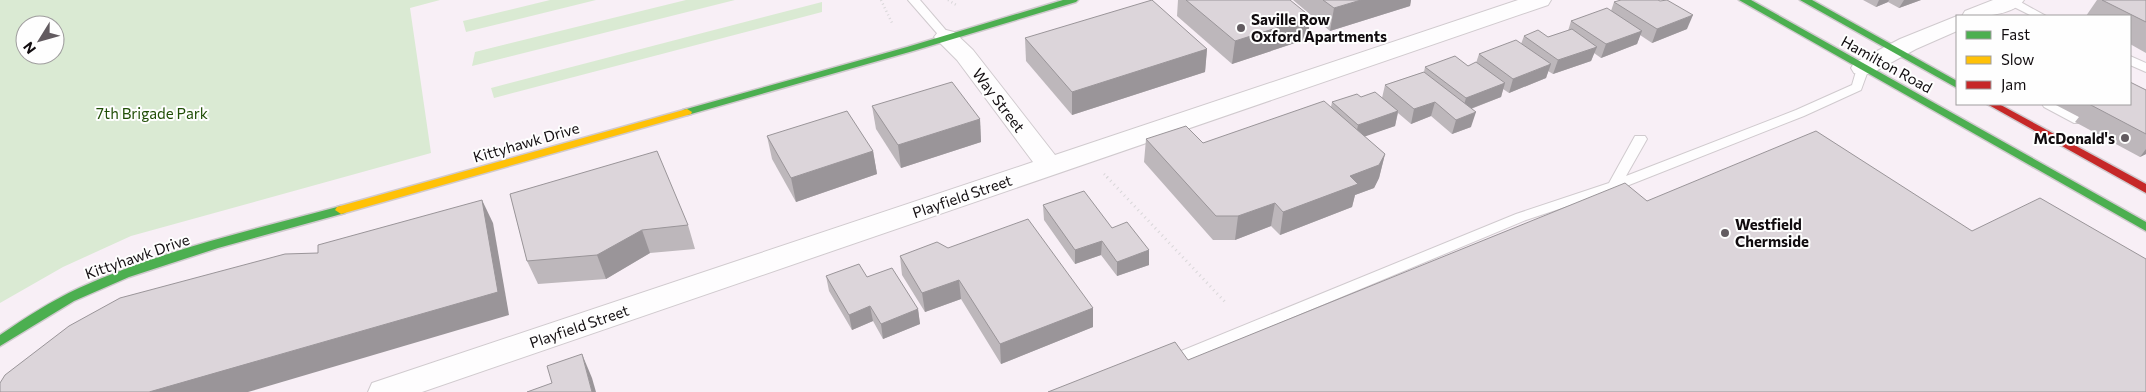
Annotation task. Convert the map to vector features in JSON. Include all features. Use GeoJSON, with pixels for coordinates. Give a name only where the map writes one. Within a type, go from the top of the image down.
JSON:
{"type":"FeatureCollection","features":[{"type":"Feature","properties":{"kind":"street","name":"Kittyhawk Drive"},"geometry":{"type":"LineString","coordinates":[[0,341],[37,316],[94,286],[150,264],[1073,0]]}},
{"type":"Feature","properties":{"kind":"street","name":"Playfield Street"},"geometry":{"type":"LineString","coordinates":[[384,392],[1540,0]]}},
{"type":"Feature","properties":{"kind":"street","name":"Hamilton Road"},"geometry":{"type":"LineString","coordinates":[[1744,0],[2146,227]]}},
{"type":"Feature","properties":{"kind":"street","name":"Hamilton Road"},"geometry":{"type":"LineString","coordinates":[[1805,0],[1956,83]]}},
{"type":"Feature","properties":{"kind":"street"},"geometry":{"type":"LineString","coordinates":[[1976,15],[2012,1]]}},
{"type":"Feature","properties":{"kind":"street"},"geometry":{"type":"LineString","coordinates":[[1863,68],[1896,50],[1956,23]]}},
{"type":"Feature","properties":{"kind":"street","name":"Way Street"},"geometry":{"type":"LineString","coordinates":[[946,37],[965,55],[1050,166]]}},
{"type":"Feature","properties":{"kind":"street"},"geometry":{"type":"LineString","coordinates":[[1994,105],[2146,189]]}},
{"type":"Feature","properties":{"kind":"lane"},"geometry":{"type":"LineString","coordinates":[[914,0],[946,37]]}},
{"type":"Feature","properties":{"kind":"lane"},"geometry":{"type":"LineString","coordinates":[[2012,1],[2038,15]]}},
{"type":"Feature","properties":{"kind":"lane"},"geometry":{"type":"LineString","coordinates":[[2131,60],[2146,68]]}},
{"type":"Feature","properties":{"kind":"lane"},"geometry":{"type":"LineString","coordinates":[[1175,360],[1521,217],[1614,186],[1800,113],[1857,87],[1863,68]]}},
{"type":"Feature","properties":{"kind":"lane"},"geometry":{"type":"LineString","coordinates":[[2050,105],[2079,120]]}},
{"type":"Feature","properties":{"kind":"lane"},"geometry":{"type":"LineString","coordinates":[[1614,186],[1640,139]]}},
{"type":"Feature","properties":{"kind":"path"},"geometry":{"type":"LineString","coordinates":[[881,0],[892,25]]}},
{"type":"Feature","properties":{"kind":"path"},"geometry":{"type":"LineString","coordinates":[[948,0],[958,6]]}},
{"type":"Feature","properties":{"kind":"path"},"geometry":{"type":"LineString","coordinates":[[1100,169],[1227,304]]}},
{"type":"Feature","properties":{"kind":"green space","name":"7th Brigade Park"},"geometry":{"type":"Polygon","coordinates":[[[0,0],[440,0],[410,8],[431,153],[131,236],[63,267],[0,303],[0,0]]]}},
{"type":"Feature","properties":{"kind":"green space"},"geometry":{"type":"Polygon","coordinates":[[[550,0],[596,0],[466,32],[463,21],[550,0]]]}},
{"type":"Feature","properties":{"kind":"green space"},"geometry":{"type":"Polygon","coordinates":[[[686,0],[735,0],[472,66],[475,52],[686,0]]]}},
{"type":"Feature","properties":{"kind":"green space"},"geometry":{"type":"Polygon","coordinates":[[[822,2],[822,12],[494,98],[491,88],[822,2]]]}},
{"type":"Feature","properties":{"kind":"building"},"geometry":{"type":"Polygon","coordinates":[[[1152,0],[1207,49],[1072,92],[1025,38],[1152,0]]]}},
{"type":"Feature","properties":{"kind":"building"},"geometry":{"type":"Polygon","coordinates":[[[1186,0],[1290,0],[1311,17],[1235,41],[1186,0]]]}},
{"type":"Feature","properties":{"kind":"building"},"geometry":{"type":"Polygon","coordinates":[[[1323,0],[1361,0],[1334,8],[1323,0]]]}},
{"type":"Feature","properties":{"kind":"building"},"geometry":{"type":"Polygon","coordinates":[[[1621,0],[1667,0],[1693,15],[1657,29],[1614,2],[1621,0]]]}},
{"type":"Feature","properties":{"kind":"building"},"geometry":{"type":"Polygon","coordinates":[[[2102,0],[2146,0],[2146,22],[2102,0]]]}},
{"type":"Feature","properties":{"kind":"building"},"geometry":{"type":"Polygon","coordinates":[[[1607,8],[1642,31],[1606,44],[1571,21],[1607,8]]]}},
{"type":"Feature","properties":{"kind":"building"},"geometry":{"type":"Polygon","coordinates":[[[1572,29],[1597,47],[1558,60],[1524,36],[1538,30],[1548,37],[1572,29]]]}},
{"type":"Feature","properties":{"kind":"building"},"geometry":{"type":"Polygon","coordinates":[[[1516,40],[1551,64],[1513,79],[1479,54],[1516,40]]]}},
{"type":"Feature","properties":{"kind":"building"},"geometry":{"type":"Polygon","coordinates":[[[1455,56],[1468,66],[1476,62],[1505,83],[1466,98],[1425,67],[1455,56]]]}},
{"type":"Feature","properties":{"kind":"building"},"geometry":{"type":"Polygon","coordinates":[[[1424,72],[1476,112],[1456,120],[1435,102],[1414,109],[1385,85],[1424,72]]]}},
{"type":"Feature","properties":{"kind":"building"},"geometry":{"type":"Polygon","coordinates":[[[952,82],[980,119],[898,145],[872,106],[952,82]]]}},
{"type":"Feature","properties":{"kind":"building"},"geometry":{"type":"Polygon","coordinates":[[[2131,82],[2146,90],[2146,134],[2091,105],[2131,105],[2131,82]]]}},
{"type":"Feature","properties":{"kind":"building"},"geometry":{"type":"Polygon","coordinates":[[[1375,92],[1398,111],[1358,125],[1332,102],[1357,94],[1361,97],[1375,92]]]}},
{"type":"Feature","properties":{"kind":"building"},"geometry":{"type":"Polygon","coordinates":[[[1324,101],[1385,154],[1379,165],[1350,176],[1358,184],[1283,212],[1275,203],[1238,216],[1216,216],[1146,139],[1186,126],[1203,143],[1324,101]]]}},
{"type":"Feature","properties":{"kind":"building"},"geometry":{"type":"Polygon","coordinates":[[[847,111],[873,151],[791,178],[767,136],[847,111]]]}},
{"type":"Feature","properties":{"kind":"building","name":"Westfield Chermside"},"geometry":{"type":"Polygon","coordinates":[[[1816,131],[1972,231],[2040,198],[2146,259],[2146,392],[1048,392],[1175,342],[1188,360],[1625,183],[1647,201],[1816,131]]]}},
{"type":"Feature","properties":{"kind":"building"},"geometry":{"type":"Polygon","coordinates":[[[657,151],[688,225],[642,230],[597,255],[527,261],[510,194],[657,151]]]}},
{"type":"Feature","properties":{"kind":"building"},"geometry":{"type":"Polygon","coordinates":[[[1084,191],[1112,228],[1127,222],[1149,250],[1117,262],[1102,241],[1075,250],[1043,205],[1084,191]]]}},
{"type":"Feature","properties":{"kind":"building"},"geometry":{"type":"Polygon","coordinates":[[[482,200],[498,292],[149,392],[0,392],[0,383],[5,375],[69,326],[120,298],[285,254],[318,253],[318,245],[482,200]]]}},
{"type":"Feature","properties":{"kind":"building"},"geometry":{"type":"Polygon","coordinates":[[[1028,219],[1093,308],[1000,344],[959,280],[922,293],[900,256],[937,242],[948,248],[1028,219]]]}},
{"type":"Feature","properties":{"kind":"building"},"geometry":{"type":"Polygon","coordinates":[[[859,264],[867,277],[892,268],[918,309],[881,324],[870,306],[849,315],[826,276],[859,264]]]}},
{"type":"Feature","properties":{"kind":"building"},"geometry":{"type":"Polygon","coordinates":[[[582,354],[592,392],[527,392],[552,383],[547,366],[582,354]]]}},
{"type":"Feature","properties":{"kind":"traffic: fast"},"geometry":{"type":"LineString","coordinates":[[687,112],[910,49],[1073,0]]}},
{"type":"Feature","properties":{"kind":"traffic: fast"},"geometry":{"type":"LineString","coordinates":[[1744,0],[2146,227]]}},
{"type":"Feature","properties":{"kind":"traffic: fast"},"geometry":{"type":"LineString","coordinates":[[1805,0],[1956,84]]}},
{"type":"Feature","properties":{"kind":"traffic: fast"},"geometry":{"type":"LineString","coordinates":[[0,341],[58,304],[124,274],[185,253],[341,210]]}},
{"type":"Feature","properties":{"kind":"traffic: slow"},"geometry":{"type":"LineString","coordinates":[[341,210],[687,112]]}},
{"type":"Feature","properties":{"kind":"traffic: jam"},"geometry":{"type":"LineString","coordinates":[[1994,105],[2146,189]]}},
{"type":"Feature","properties":{"kind":"place","name":"Saville Row Oxford Apartments"},"geometry":{"type":"Point","coordinates":[1241,28]}},
{"type":"Feature","properties":{"kind":"place","name":"McDonald's"},"geometry":{"type":"Point","coordinates":[2125,138]}},
{"type":"Feature","properties":{"kind":"place","name":"Westfield Chermside"},"geometry":{"type":"Point","coordinates":[1725,233]}}]}
